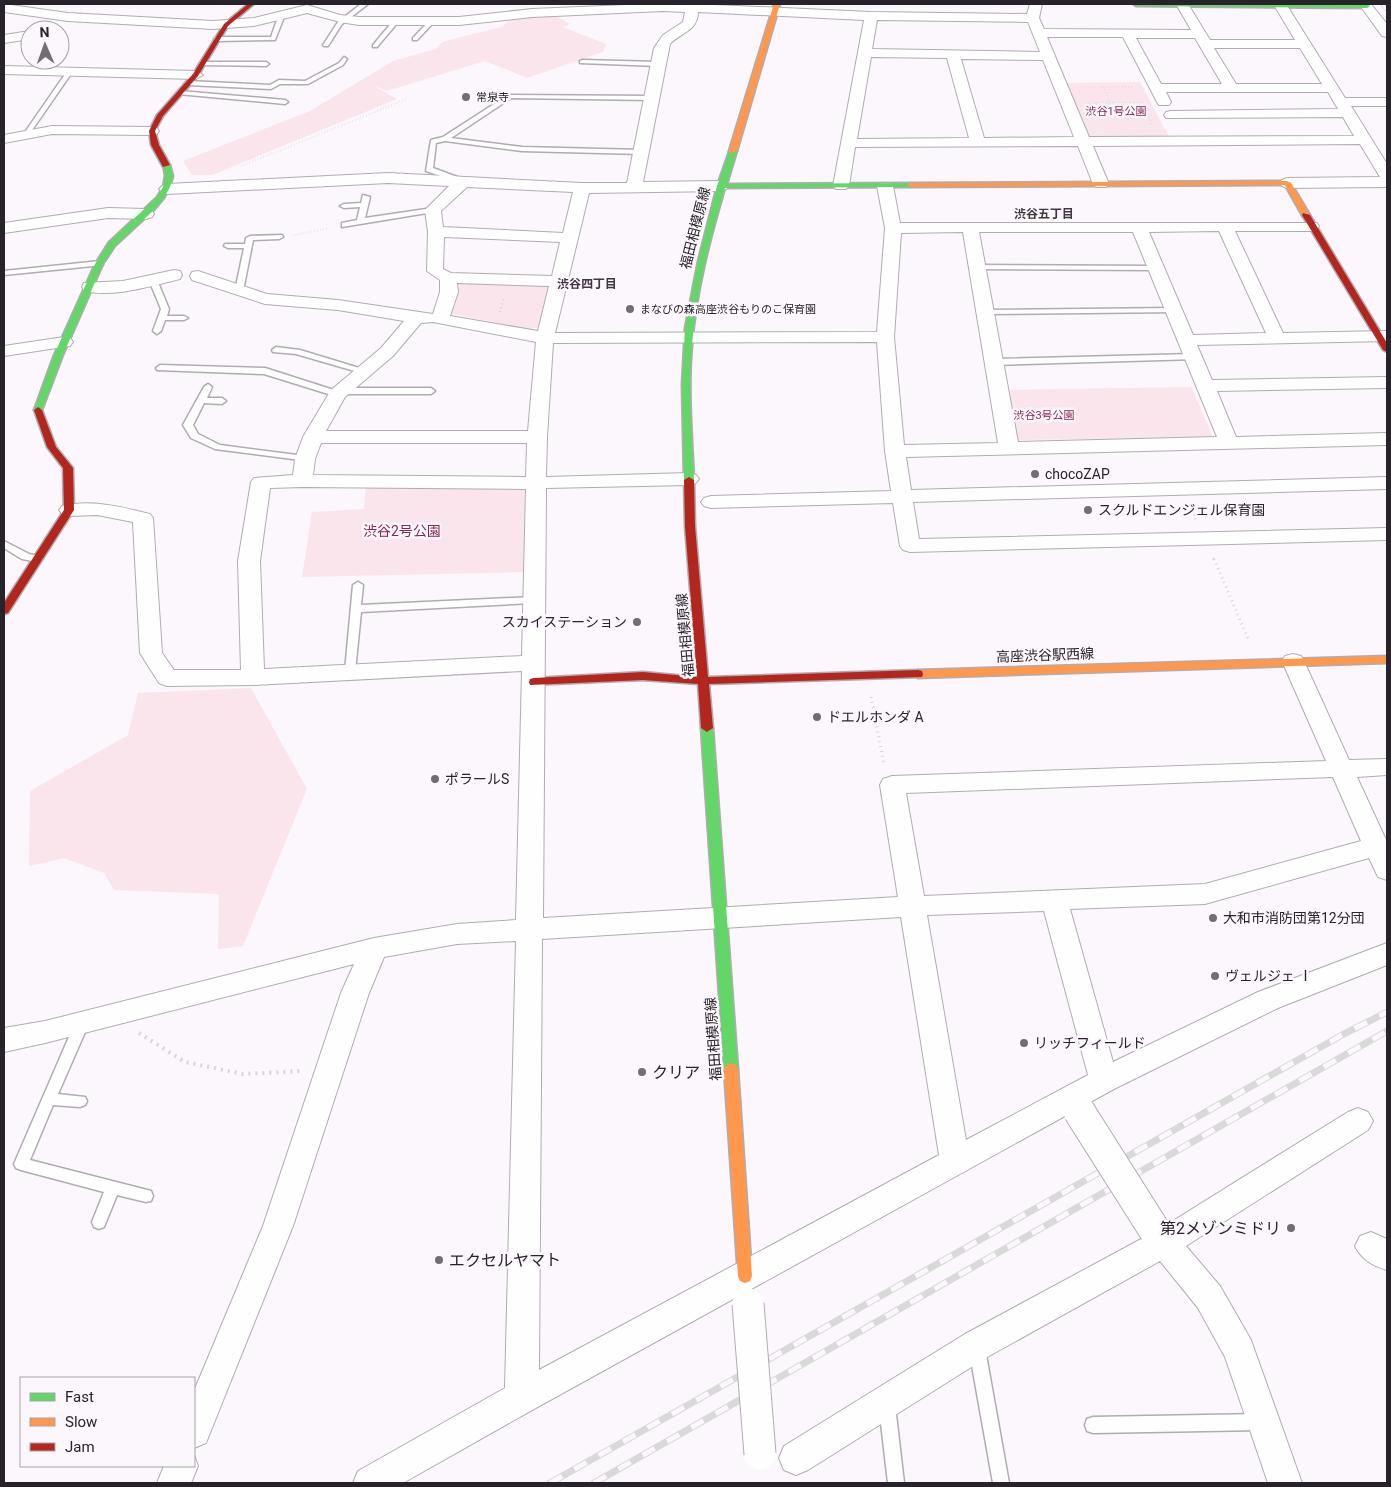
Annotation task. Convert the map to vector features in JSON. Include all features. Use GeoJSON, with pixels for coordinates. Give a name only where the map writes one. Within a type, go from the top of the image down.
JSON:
{"type":"FeatureCollection","features":[{"type":"Feature","properties":{"kind":"street"},"geometry":{"type":"LineString","coordinates":[[4,611],[69,510],[68,468],[52,447],[38,410],[51,370],[100,263],[113,243],[146,214],[167,189],[168,169],[155,145],[152,131],[160,116],[196,74],[226,25],[251,4]]}},
{"type":"Feature","properties":{"kind":"street"},"geometry":{"type":"LineString","coordinates":[[1136,4],[1366,5],[1387,33]]}},
{"type":"Feature","properties":{"kind":"street"},"geometry":{"type":"LineString","coordinates":[[1182,4],[1231,88]]}},
{"type":"Feature","properties":{"kind":"street"},"geometry":{"type":"LineString","coordinates":[[1280,5],[1387,176]]}},
{"type":"Feature","properties":{"kind":"street"},"geometry":{"type":"LineString","coordinates":[[4,8],[68,18],[226,25],[281,17],[303,6],[345,20],[396,21],[468,21],[514,9],[602,6],[776,7],[871,16],[1035,11],[1039,33],[1101,184]]}},
{"type":"Feature","properties":{"kind":"street"},"geometry":{"type":"LineString","coordinates":[[634,187],[658,64],[665,39],[686,26],[691,20],[691,7]]}},
{"type":"Feature","properties":{"kind":"street","name":"福田相模原線"},"geometry":{"type":"LineString","coordinates":[[746,1290],[704,681],[690,526],[687,360],[690,338],[689,329],[702,254],[776,7]]}},
{"type":"Feature","properties":{"kind":"street"},"geometry":{"type":"LineString","coordinates":[[841,186],[871,16]]}},
{"type":"Feature","properties":{"kind":"street"},"geometry":{"type":"LineString","coordinates":[[64,20],[68,18]]}},
{"type":"Feature","properties":{"kind":"street"},"geometry":{"type":"LineString","coordinates":[[1039,33],[1127,34],[1304,44]]}},
{"type":"Feature","properties":{"kind":"street"},"geometry":{"type":"LineString","coordinates":[[1127,34],[1185,141]]}},
{"type":"Feature","properties":{"kind":"street"},"geometry":{"type":"LineString","coordinates":[[4,39],[20,37]]}},
{"type":"Feature","properties":{"kind":"street"},"geometry":{"type":"LineString","coordinates":[[864,53],[1048,56]]}},
{"type":"Feature","properties":{"kind":"street"},"geometry":{"type":"LineString","coordinates":[[953,55],[978,142]]}},
{"type":"Feature","properties":{"kind":"street"},"geometry":{"type":"LineString","coordinates":[[4,70],[196,74]]}},
{"type":"Feature","properties":{"kind":"street"},"geometry":{"type":"LineString","coordinates":[[1157,88],[1332,88]]}},
{"type":"Feature","properties":{"kind":"street"},"geometry":{"type":"LineString","coordinates":[[1171,115],[1345,108],[1387,102]]}},
{"type":"Feature","properties":{"kind":"street"},"geometry":{"type":"LineString","coordinates":[[4,139],[52,130],[152,131]]}},
{"type":"Feature","properties":{"kind":"street"},"geometry":{"type":"LineString","coordinates":[[848,143],[1365,140]]}},
{"type":"Feature","properties":{"kind":"street"},"geometry":{"type":"LineString","coordinates":[[167,189],[388,178],[582,188],[1387,182]]}},
{"type":"Feature","properties":{"kind":"street"},"geometry":{"type":"LineString","coordinates":[[464,181],[442,199],[433,210],[436,232],[435,271],[448,278],[559,281]]}},
{"type":"Feature","properties":{"kind":"street"},"geometry":{"type":"LineString","coordinates":[[1286,183],[1384,341]]}},
{"type":"Feature","properties":{"kind":"street"},"geometry":{"type":"LineString","coordinates":[[885,186],[893,228],[885,337],[895,451],[910,546],[1196,541],[1387,534]]}},
{"type":"Feature","properties":{"kind":"street"},"geometry":{"type":"LineString","coordinates":[[522,1397],[537,437],[545,338],[582,188]]}},
{"type":"Feature","properties":{"kind":"street"},"geometry":{"type":"LineString","coordinates":[[4,228],[108,213],[146,214]]}},
{"type":"Feature","properties":{"kind":"street"},"geometry":{"type":"LineString","coordinates":[[893,228],[1311,226]]}},
{"type":"Feature","properties":{"kind":"street"},"geometry":{"type":"LineString","coordinates":[[1139,227],[1229,443]]}},
{"type":"Feature","properties":{"kind":"street"},"geometry":{"type":"LineString","coordinates":[[1225,227],[1277,338]]}},
{"type":"Feature","properties":{"kind":"street"},"geometry":{"type":"LineString","coordinates":[[970,228],[1009,448]]}},
{"type":"Feature","properties":{"kind":"street"},"geometry":{"type":"LineString","coordinates":[[436,232],[570,238]]}},
{"type":"Feature","properties":{"kind":"street"},"geometry":{"type":"LineString","coordinates":[[90,286],[123,286],[174,275]]}},
{"type":"Feature","properties":{"kind":"street"},"geometry":{"type":"LineString","coordinates":[[198,276],[265,299],[338,305],[416,318],[440,319],[545,338],[885,337]]}},
{"type":"Feature","properties":{"kind":"street"},"geometry":{"type":"LineString","coordinates":[[440,319],[450,292],[448,278]]}},
{"type":"Feature","properties":{"kind":"street"},"geometry":{"type":"LineString","coordinates":[[302,481],[305,459],[314,436],[339,392],[387,352],[416,318]]}},
{"type":"Feature","properties":{"kind":"street"},"geometry":{"type":"LineString","coordinates":[[1186,340],[1277,338],[1384,341]]}},
{"type":"Feature","properties":{"kind":"street"},"geometry":{"type":"LineString","coordinates":[[4,351],[64,342]]}},
{"type":"Feature","properties":{"kind":"street"},"geometry":{"type":"LineString","coordinates":[[1206,386],[1387,382]]}},
{"type":"Feature","properties":{"kind":"street"},"geometry":{"type":"LineString","coordinates":[[314,436],[537,437]]}},
{"type":"Feature","properties":{"kind":"street"},"geometry":{"type":"LineString","coordinates":[[895,451],[1387,439]]}},
{"type":"Feature","properties":{"kind":"street"},"geometry":{"type":"LineString","coordinates":[[253,677],[250,561],[261,482],[535,483],[689,479]]}},
{"type":"Feature","properties":{"kind":"street"},"geometry":{"type":"LineString","coordinates":[[711,502],[1387,483]]}},
{"type":"Feature","properties":{"kind":"street"},"geometry":{"type":"LineString","coordinates":[[69,510],[97,509],[142,518],[151,652],[167,678],[253,677],[350,671],[533,672],[565,681],[618,689]]}},
{"type":"Feature","properties":{"kind":"street","name":"高座渋谷駅西線"},"geometry":{"type":"LineString","coordinates":[[704,681],[1387,659]]}},
{"type":"Feature","properties":{"kind":"street"},"geometry":{"type":"LineString","coordinates":[[1293,662],[1387,870]]}},
{"type":"Feature","properties":{"kind":"street"},"geometry":{"type":"LineString","coordinates":[[565,681],[588,678],[643,676],[704,681]]}},
{"type":"Feature","properties":{"kind":"street"},"geometry":{"type":"LineString","coordinates":[[664,690],[704,681]]}},
{"type":"Feature","properties":{"kind":"street"},"geometry":{"type":"LineString","coordinates":[[955,1160],[914,906],[892,784],[1387,767]]}},
{"type":"Feature","properties":{"kind":"street"},"geometry":{"type":"LineString","coordinates":[[4,1040],[374,948],[457,934],[914,906],[1206,894],[1377,846]]}},
{"type":"Feature","properties":{"kind":"street"},"geometry":{"type":"LineString","coordinates":[[1054,900],[1104,1080]]}},
{"type":"Feature","properties":{"kind":"street"},"geometry":{"type":"LineString","coordinates":[[195,1429],[278,1226],[354,993],[374,948]]}},
{"type":"Feature","properties":{"kind":"street"},"geometry":{"type":"LineString","coordinates":[[370,1483],[522,1397],[746,1290],[955,1160],[1074,1105],[1104,1080],[1268,1000],[1387,954]]}},
{"type":"Feature","properties":{"kind":"street"},"geometry":{"type":"LineString","coordinates":[[1074,1105],[1159,1237],[1209,1297],[1240,1351],[1285,1483]]}},
{"type":"Feature","properties":{"kind":"street"},"geometry":{"type":"LineString","coordinates":[[796,1458],[976,1344],[1358,1121]]}},
{"type":"Feature","properties":{"kind":"street"},"geometry":{"type":"LineString","coordinates":[[746,1290],[760,1454]]}},
{"type":"Feature","properties":{"kind":"street"},"geometry":{"type":"LineString","coordinates":[[174,1483],[180,1467]]}},
{"type":"Feature","properties":{"kind":"lane"},"geometry":{"type":"LineString","coordinates":[[326,45],[340,23],[365,4]]}},
{"type":"Feature","properties":{"kind":"lane"},"geometry":{"type":"LineString","coordinates":[[216,39],[273,38],[281,17]]}},
{"type":"Feature","properties":{"kind":"lane"},"geometry":{"type":"LineString","coordinates":[[375,46],[396,21]]}},
{"type":"Feature","properties":{"kind":"lane"},"geometry":{"type":"LineString","coordinates":[[415,39],[432,21]]}},
{"type":"Feature","properties":{"kind":"lane"},"geometry":{"type":"LineString","coordinates":[[582,62],[658,64]]}},
{"type":"Feature","properties":{"kind":"lane"},"geometry":{"type":"LineString","coordinates":[[196,74],[272,87],[279,82],[306,84],[344,63]]}},
{"type":"Feature","properties":{"kind":"lane"},"geometry":{"type":"LineString","coordinates":[[196,74],[266,64]]}},
{"type":"Feature","properties":{"kind":"lane"},"geometry":{"type":"LineString","coordinates":[[26,135],[70,71]]}},
{"type":"Feature","properties":{"kind":"lane"},"geometry":{"type":"LineString","coordinates":[[328,72],[341,76]]}},
{"type":"Feature","properties":{"kind":"lane"},"geometry":{"type":"LineString","coordinates":[[180,93],[271,105],[286,102]]}},
{"type":"Feature","properties":{"kind":"lane"},"geometry":{"type":"LineString","coordinates":[[464,181],[429,169],[433,141],[445,138],[510,96],[652,98]]}},
{"type":"Feature","properties":{"kind":"lane"},"geometry":{"type":"LineString","coordinates":[[445,138],[458,142],[522,149],[641,152]]}},
{"type":"Feature","properties":{"kind":"lane"},"geometry":{"type":"LineString","coordinates":[[360,221],[366,196]]}},
{"type":"Feature","properties":{"kind":"lane"},"geometry":{"type":"LineString","coordinates":[[344,206],[364,206]]}},
{"type":"Feature","properties":{"kind":"lane"},"geometry":{"type":"LineString","coordinates":[[345,225],[433,210]]}},
{"type":"Feature","properties":{"kind":"lane"},"geometry":{"type":"LineString","coordinates":[[239,291],[250,238],[279,237]]}},
{"type":"Feature","properties":{"kind":"lane"},"geometry":{"type":"LineString","coordinates":[[228,246],[248,246]]}},
{"type":"Feature","properties":{"kind":"lane"},"geometry":{"type":"LineString","coordinates":[[4,272],[100,263]]}},
{"type":"Feature","properties":{"kind":"lane"},"geometry":{"type":"LineString","coordinates":[[977,267],[1156,268]]}},
{"type":"Feature","properties":{"kind":"lane"},"geometry":{"type":"LineString","coordinates":[[153,280],[165,309],[157,331]]}},
{"type":"Feature","properties":{"kind":"lane"},"geometry":{"type":"LineString","coordinates":[[985,312],[1174,310]]}},
{"type":"Feature","properties":{"kind":"lane"},"geometry":{"type":"LineString","coordinates":[[162,318],[184,318]]}},
{"type":"Feature","properties":{"kind":"lane"},"geometry":{"type":"LineString","coordinates":[[276,350],[296,352],[364,371]]}},
{"type":"Feature","properties":{"kind":"lane"},"geometry":{"type":"LineString","coordinates":[[994,362],[1194,357]]}},
{"type":"Feature","properties":{"kind":"lane"},"geometry":{"type":"LineString","coordinates":[[160,368],[265,372],[339,392],[431,391]]}},
{"type":"Feature","properties":{"kind":"lane"},"geometry":{"type":"LineString","coordinates":[[208,387],[188,425],[194,436],[218,447],[305,459]]}},
{"type":"Feature","properties":{"kind":"lane"},"geometry":{"type":"LineString","coordinates":[[201,400],[222,401]]}},
{"type":"Feature","properties":{"kind":"lane"},"geometry":{"type":"LineString","coordinates":[[4,544],[26,557],[38,560]]}},
{"type":"Feature","properties":{"kind":"lane"},"geometry":{"type":"LineString","coordinates":[[350,671],[358,585]]}},
{"type":"Feature","properties":{"kind":"lane"},"geometry":{"type":"LineString","coordinates":[[356,609],[534,600]]}},
{"type":"Feature","properties":{"kind":"lane"},"geometry":{"type":"LineString","coordinates":[[82,1022],[21,1164],[146,1196]]}},
{"type":"Feature","properties":{"kind":"lane"},"geometry":{"type":"LineString","coordinates":[[49,1099],[80,1101]]}},
{"type":"Feature","properties":{"kind":"lane"},"geometry":{"type":"LineString","coordinates":[[98,1222],[113,1188]]}},
{"type":"Feature","properties":{"kind":"lane"},"geometry":{"type":"LineString","coordinates":[[976,1344],[1001,1483]]}},
{"type":"Feature","properties":{"kind":"lane"},"geometry":{"type":"LineString","coordinates":[[886,1401],[896,1483]]}},
{"type":"Feature","properties":{"kind":"lane"},"geometry":{"type":"LineString","coordinates":[[1093,1425],[1265,1422]]}},
{"type":"Feature","properties":{"kind":"path"},"geometry":{"type":"LineString","coordinates":[[1083,87],[1134,87]]}},
{"type":"Feature","properties":{"kind":"path"},"geometry":{"type":"LineString","coordinates":[[1102,87],[1110,104]]}},
{"type":"Feature","properties":{"kind":"path"},"geometry":{"type":"LineString","coordinates":[[1138,95],[1152,125]]}},
{"type":"Feature","properties":{"kind":"path"},"geometry":{"type":"LineString","coordinates":[[240,166],[407,99]]}},
{"type":"Feature","properties":{"kind":"path"},"geometry":{"type":"LineString","coordinates":[[1087,104],[1142,103]]}},
{"type":"Feature","properties":{"kind":"path"},"geometry":{"type":"LineString","coordinates":[[290,236],[345,225]]}},
{"type":"Feature","properties":{"kind":"path"},"geometry":{"type":"LineString","coordinates":[[870,694],[887,775],[892,784]]}},
{"type":"Feature","properties":{"kind":"path"},"geometry":{"type":"LineString","coordinates":[[110,1015],[185,1062],[243,1074],[329,1070]]}},
{"type":"Feature","properties":{"kind":"green space"},"geometry":{"type":"Polygon","coordinates":[[[554,15],[570,24],[563,27],[606,44],[603,52],[527,78],[485,61],[387,91],[372,85],[397,99],[212,175],[192,175],[183,161],[310,111],[393,61],[436,49],[442,42],[502,27],[512,18],[554,15]]]}},
{"type":"Feature","properties":{"kind":"green space","name":"渋谷1号公園"},"geometry":{"type":"Polygon","coordinates":[[[1140,82],[1169,137],[1086,137],[1063,83],[1140,82]]]}},
{"type":"Feature","properties":{"kind":"green space"},"geometry":{"type":"Polygon","coordinates":[[[464,282],[543,284],[550,289],[540,327],[530,329],[451,314],[460,285],[464,282]]]}},
{"type":"Feature","properties":{"kind":"green space","name":"渋谷3号公園"},"geometry":{"type":"Polygon","coordinates":[[[1191,387],[1213,437],[1019,440],[1006,390],[1191,387]]]}},
{"type":"Feature","properties":{"kind":"green space","name":"渋谷2号公園"},"geometry":{"type":"Polygon","coordinates":[[[366,487],[529,488],[527,572],[302,577],[312,512],[364,509],[366,487]]]}},
{"type":"Feature","properties":{"kind":"green space"},"geometry":{"type":"Polygon","coordinates":[[[251,688],[307,789],[243,946],[218,949],[219,894],[114,890],[104,873],[64,858],[29,866],[30,791],[128,735],[138,693],[251,688]]]}},
{"type":"Feature","properties":{"kind":"railway"},"geometry":{"type":"LineString","coordinates":[[1382,4],[1387,10]]}},
{"type":"Feature","properties":{"kind":"railway"},"geometry":{"type":"LineString","coordinates":[[550,1483],[1342,1035],[1387,1012]]}},
{"type":"Feature","properties":{"kind":"railway"},"geometry":{"type":"LineString","coordinates":[[594,1483],[1387,1031]]}},
{"type":"Feature","properties":{"kind":"traffic: fast"},"geometry":{"type":"LineString","coordinates":[[1136,4],[1367,6]]}},
{"type":"Feature","properties":{"kind":"traffic: fast"},"geometry":{"type":"LineString","coordinates":[[689,480],[686,385],[687,347],[692,305],[713,217],[733,151]]}},
{"type":"Feature","properties":{"kind":"traffic: fast"},"geometry":{"type":"LineString","coordinates":[[38,410],[59,355],[99,264],[112,244],[160,198],[167,187],[169,176],[166,165]]}},
{"type":"Feature","properties":{"kind":"traffic: fast"},"geometry":{"type":"LineString","coordinates":[[721,186],[911,185]]}},
{"type":"Feature","properties":{"kind":"traffic: fast"},"geometry":{"type":"LineString","coordinates":[[707,728],[731,1069]]}},
{"type":"Feature","properties":{"kind":"traffic: slow"},"geometry":{"type":"LineString","coordinates":[[733,151],[777,4]]}},
{"type":"Feature","properties":{"kind":"traffic: slow"},"geometry":{"type":"LineString","coordinates":[[911,185],[1287,183],[1306,215]]}},
{"type":"Feature","properties":{"kind":"traffic: slow"},"geometry":{"type":"LineString","coordinates":[[918,674],[1387,659]]}},
{"type":"Feature","properties":{"kind":"traffic: slow"},"geometry":{"type":"LineString","coordinates":[[731,1069],[745,1276]]}},
{"type":"Feature","properties":{"kind":"traffic: jam"},"geometry":{"type":"LineString","coordinates":[[166,165],[155,145],[152,131],[160,115],[196,75],[226,25],[251,4]]}},
{"type":"Feature","properties":{"kind":"traffic: jam"},"geometry":{"type":"LineString","coordinates":[[1306,215],[1387,350]]}},
{"type":"Feature","properties":{"kind":"traffic: jam"},"geometry":{"type":"LineString","coordinates":[[4,611],[69,510],[68,468],[52,447],[38,410]]}},
{"type":"Feature","properties":{"kind":"traffic: jam"},"geometry":{"type":"LineString","coordinates":[[689,480],[690,526],[707,728]]}},
{"type":"Feature","properties":{"kind":"traffic: jam"},"geometry":{"type":"LineString","coordinates":[[534,682],[643,676],[704,681],[918,674]]}},
{"type":"Feature","properties":{"kind":"place","name":"常泉寺"},"geometry":{"type":"Point","coordinates":[466,97]}},
{"type":"Feature","properties":{"kind":"place","name":"まなびの森高座渋谷もりのこ保育園"},"geometry":{"type":"Point","coordinates":[630,309]}},
{"type":"Feature","properties":{"kind":"place","name":"chocoZAP"},"geometry":{"type":"Point","coordinates":[1035,474]}},
{"type":"Feature","properties":{"kind":"place","name":"スクルドエンジェル保育園"},"geometry":{"type":"Point","coordinates":[1088,510]}},
{"type":"Feature","properties":{"kind":"place","name":"スカイステーション"},"geometry":{"type":"Point","coordinates":[637,622]}},
{"type":"Feature","properties":{"kind":"place","name":"ドエルホンダ A"},"geometry":{"type":"Point","coordinates":[817,717]}},
{"type":"Feature","properties":{"kind":"place","name":"ポラールS"},"geometry":{"type":"Point","coordinates":[435,779]}},
{"type":"Feature","properties":{"kind":"place","name":"大和市消防団第12分団"},"geometry":{"type":"Point","coordinates":[1213,918]}},
{"type":"Feature","properties":{"kind":"place","name":"ヴェルジェ Ⅰ"},"geometry":{"type":"Point","coordinates":[1215,976]}},
{"type":"Feature","properties":{"kind":"place","name":"リッチフィールド"},"geometry":{"type":"Point","coordinates":[1024,1043]}},
{"type":"Feature","properties":{"kind":"place","name":"クリア"},"geometry":{"type":"Point","coordinates":[642,1072]}},
{"type":"Feature","properties":{"kind":"place","name":"第2メゾンミドリ"},"geometry":{"type":"Point","coordinates":[1291,1228]}},
{"type":"Feature","properties":{"kind":"place","name":"エクセルヤマト"},"geometry":{"type":"Point","coordinates":[439,1260]}},
{"type":"Feature","properties":{"kind":"district","name":"渋谷五丁目"},"geometry":{"type":"Point","coordinates":[1044,214]}},
{"type":"Feature","properties":{"kind":"district","name":"渋谷四丁目"},"geometry":{"type":"Point","coordinates":[587,284]}}]}
